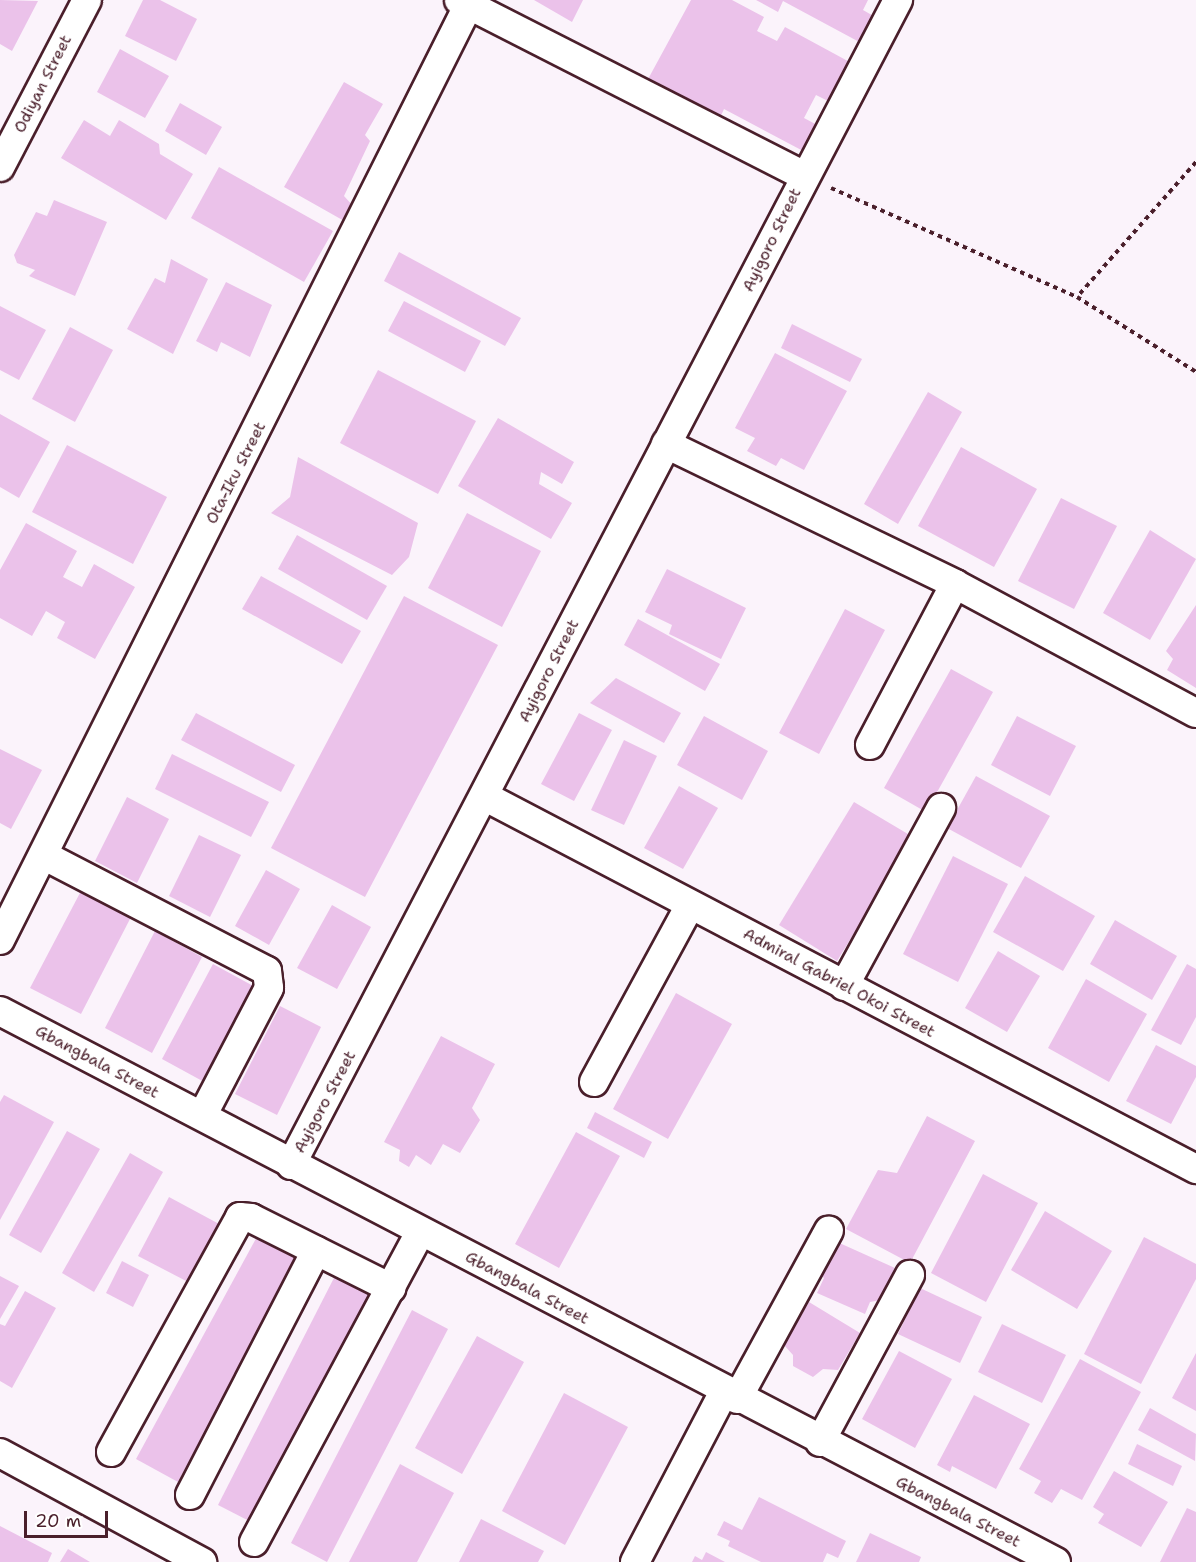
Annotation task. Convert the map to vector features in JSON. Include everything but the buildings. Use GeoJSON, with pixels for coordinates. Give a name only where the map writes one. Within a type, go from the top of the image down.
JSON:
{"type":"FeatureCollection","features":[{"type":"Feature","properties":{"kind":"street","name":"Odiyan Street"},"geometry":{"type":"LineString","coordinates":[[2,157],[87,0]]}},
{"type":"Feature","properties":{"kind":"street","name":"Ayigoro Street"},"geometry":{"type":"LineString","coordinates":[[291,1165],[804,176],[898,0]]}},
{"type":"Feature","properties":{"kind":"street"},"geometry":{"type":"LineString","coordinates":[[464,2],[804,176]]}},
{"type":"Feature","properties":{"kind":"street","name":"Ota-Iku Street"},"geometry":{"type":"LineString","coordinates":[[0,940],[45,856],[464,2]]}},
{"type":"Feature","properties":{"kind":"street"},"geometry":{"type":"LineString","coordinates":[[666,444],[955,584],[1196,713]]}},
{"type":"Feature","properties":{"kind":"street"},"geometry":{"type":"LineString","coordinates":[[870,745],[955,584]]}},
{"type":"Feature","properties":{"kind":"street","name":"Admiral Gabriel Okoi Street"},"geometry":{"type":"LineString","coordinates":[[484,796],[1196,1168]]}},
{"type":"Feature","properties":{"kind":"street"},"geometry":{"type":"LineString","coordinates":[[844,986],[940,808]]}},
{"type":"Feature","properties":{"kind":"street"},"geometry":{"type":"LineString","coordinates":[[45,856],[267,971],[271,980],[269,988],[202,1116]]}},
{"type":"Feature","properties":{"kind":"street"},"geometry":{"type":"LineString","coordinates":[[594,1082],[690,905]]}},
{"type":"Feature","properties":{"kind":"street","name":"Gbangbala Street"},"geometry":{"type":"LineString","coordinates":[[0,1011],[820,1442],[1056,1562]]}},
{"type":"Feature","properties":{"kind":"street"},"geometry":{"type":"LineString","coordinates":[[111,1452],[240,1217],[250,1218],[391,1288]]}},
{"type":"Feature","properties":{"kind":"street"},"geometry":{"type":"LineString","coordinates":[[634,1562],[829,1230]]}},
{"type":"Feature","properties":{"kind":"street"},"geometry":{"type":"LineString","coordinates":[[254,1542],[420,1233]]}},
{"type":"Feature","properties":{"kind":"street"},"geometry":{"type":"LineString","coordinates":[[190,1495],[316,1251]]}},
{"type":"Feature","properties":{"kind":"street"},"geometry":{"type":"LineString","coordinates":[[820,1442],[910,1275]]}},
{"type":"Feature","properties":{"kind":"street"},"geometry":{"type":"LineString","coordinates":[[0,1453],[202,1562]]}},
{"type":"Feature","properties":{"kind":"path"},"geometry":{"type":"LineString","coordinates":[[1077,297],[1196,162]]}},
{"type":"Feature","properties":{"kind":"path"},"geometry":{"type":"LineString","coordinates":[[804,176],[1077,297],[1196,372]]}}]}
